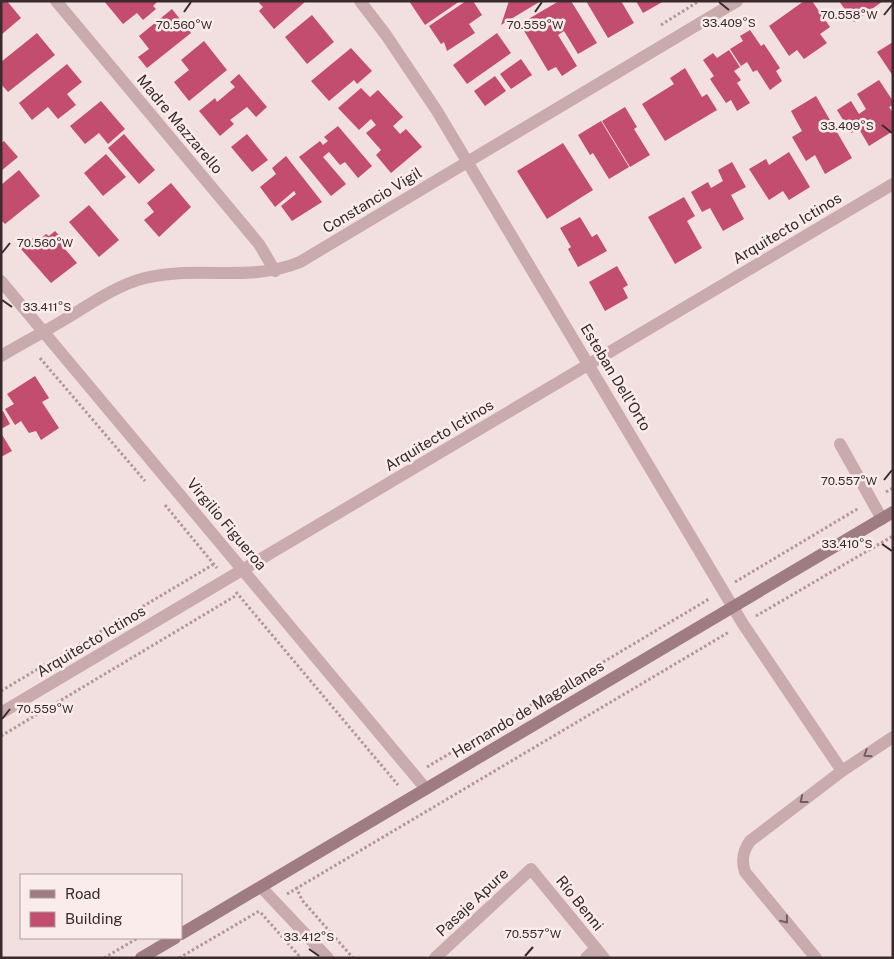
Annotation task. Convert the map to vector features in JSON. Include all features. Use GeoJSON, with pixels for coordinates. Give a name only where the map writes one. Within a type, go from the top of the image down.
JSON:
{"type":"FeatureCollection","features":[{"type":"Feature","properties":{"kind":"main road","name":"Hernando de Magallanes"},"geometry":{"type":"LineString","coordinates":[[182,933],[888,516]]}},
{"type":"Feature","properties":{"kind":"main road"},"geometry":{"type":"LineString","coordinates":[[141,958],[173,939]]}},
{"type":"Feature","properties":{"kind":"street","name":"Madre Mazzarello"},"geometry":{"type":"LineString","coordinates":[[56,1],[259,244],[275,271]]}},
{"type":"Feature","properties":{"kind":"street","name":"Esteban Dell'Orto"},"geometry":{"type":"LineString","coordinates":[[360,1],[409,70],[467,161],[743,624],[842,771]]}},
{"type":"Feature","properties":{"kind":"street","name":"Constancio Vigil"},"geometry":{"type":"LineString","coordinates":[[1,356],[109,293],[145,278],[181,274],[243,274],[275,271],[300,262],[737,1]]}},
{"type":"Feature","properties":{"kind":"street","name":"Arquitecto Ictinos"},"geometry":{"type":"LineString","coordinates":[[1,713],[893,184]]}},
{"type":"Feature","properties":{"kind":"street","name":"Virgilio Figueroa"},"geometry":{"type":"LineString","coordinates":[[1,281],[426,789]]}},
{"type":"Feature","properties":{"kind":"street"},"geometry":{"type":"LineString","coordinates":[[840,444],[872,500],[888,516]]}},
{"type":"Feature","properties":{"kind":"street"},"geometry":{"type":"LineString","coordinates":[[816,958],[745,872],[743,855],[750,841],[842,771],[893,737]]}},
{"type":"Feature","properties":{"kind":"street","name":"Río Benni"},"geometry":{"type":"LineString","coordinates":[[531,869],[600,953]]}},
{"type":"Feature","properties":{"kind":"street","name":"Pasaje Apure"},"geometry":{"type":"LineString","coordinates":[[435,958],[531,869]]}},
{"type":"Feature","properties":{"kind":"street"},"geometry":{"type":"LineString","coordinates":[[261,886],[328,958]]}},
{"type":"Feature","properties":{"kind":"street"},"geometry":{"type":"LineString","coordinates":[[586,958],[600,953]]}},
{"type":"Feature","properties":{"kind":"path"},"geometry":{"type":"LineString","coordinates":[[40,358],[150,487]]}},
{"type":"Feature","properties":{"kind":"path"},"geometry":{"type":"LineString","coordinates":[[161,501],[398,785],[893,488]]}},
{"type":"Feature","properties":{"kind":"path"},"geometry":{"type":"LineString","coordinates":[[179,958],[893,536]]}},
{"type":"Feature","properties":{"kind":"path"},"geometry":{"type":"LineString","coordinates":[[1,691],[214,564]]}},
{"type":"Feature","properties":{"kind":"path"},"geometry":{"type":"LineString","coordinates":[[1,736],[237,594]]}},
{"type":"Feature","properties":{"kind":"path"},"geometry":{"type":"LineString","coordinates":[[296,888],[302,900],[353,958]]}},
{"type":"Feature","properties":{"kind":"path"},"geometry":{"type":"LineString","coordinates":[[259,911],[301,958]]}},
{"type":"Feature","properties":{"kind":"path"},"geometry":{"type":"LineString","coordinates":[[104,958],[136,939]]}},
{"type":"Feature","properties":{"kind":"building"},"geometry":{"type":"Polygon","coordinates":[[[1,1],[7,1],[21,18],[1,35],[1,1]]]}},
{"type":"Feature","properties":{"kind":"building"},"geometry":{"type":"Polygon","coordinates":[[[104,1],[158,1],[153,6],[156,9],[143,20],[137,13],[123,24],[104,1]]]}},
{"type":"Feature","properties":{"kind":"building"},"geometry":{"type":"Polygon","coordinates":[[[261,1],[306,1],[274,29],[259,11],[263,7],[259,3],[261,1]]]}},
{"type":"Feature","properties":{"kind":"building"},"geometry":{"type":"Polygon","coordinates":[[[409,1],[460,1],[425,25],[409,1]]]}},
{"type":"Feature","properties":{"kind":"building"},"geometry":{"type":"Polygon","coordinates":[[[466,1],[473,1],[482,15],[469,24],[475,33],[447,51],[444,42],[441,44],[429,26],[466,1]]]}},
{"type":"Feature","properties":{"kind":"building"},"geometry":{"type":"Polygon","coordinates":[[[509,1],[541,1],[501,25],[509,1]]]}},
{"type":"Feature","properties":{"kind":"building"},"geometry":{"type":"Polygon","coordinates":[[[559,1],[571,1],[597,43],[578,54],[564,31],[558,35],[577,66],[562,76],[556,67],[548,71],[520,24],[559,1]]]}},
{"type":"Feature","properties":{"kind":"building"},"geometry":{"type":"Polygon","coordinates":[[[586,1],[621,1],[634,23],[608,38],[586,1]]]}},
{"type":"Feature","properties":{"kind":"building"},"geometry":{"type":"Polygon","coordinates":[[[636,1],[664,1],[643,13],[636,1]]]}},
{"type":"Feature","properties":{"kind":"building"},"geometry":{"type":"Polygon","coordinates":[[[804,1],[812,1],[830,27],[820,34],[827,43],[804,59],[797,50],[789,56],[769,26],[804,1]]]}},
{"type":"Feature","properties":{"kind":"building"},"geometry":{"type":"Polygon","coordinates":[[[839,1],[883,1],[854,22],[839,1]]]}},
{"type":"Feature","properties":{"kind":"building"},"geometry":{"type":"Polygon","coordinates":[[[172,9],[191,33],[147,68],[138,57],[149,49],[139,36],[172,9]]]}},
{"type":"Feature","properties":{"kind":"building"},"geometry":{"type":"Polygon","coordinates":[[[312,15],[334,42],[307,64],[285,37],[312,15]]]}},
{"type":"Feature","properties":{"kind":"building"},"geometry":{"type":"Polygon","coordinates":[[[750,30],[761,46],[764,44],[780,68],[776,71],[782,81],[770,90],[757,70],[753,72],[747,62],[741,66],[730,49],[743,41],[740,36],[750,30]]]}},
{"type":"Feature","properties":{"kind":"building"},"geometry":{"type":"Polygon","coordinates":[[[37,33],[55,55],[8,92],[1,84],[1,62],[37,33]]]}},
{"type":"Feature","properties":{"kind":"building"},"geometry":{"type":"Polygon","coordinates":[[[497,33],[511,53],[467,84],[453,65],[497,33]]]}},
{"type":"Feature","properties":{"kind":"building"},"geometry":{"type":"Polygon","coordinates":[[[204,41],[227,70],[189,101],[174,82],[189,70],[181,60],[204,41]]]}},
{"type":"Feature","properties":{"kind":"building"},"geometry":{"type":"Polygon","coordinates":[[[893,42],[893,76],[877,52],[893,42]]]}},
{"type":"Feature","properties":{"kind":"building"},"geometry":{"type":"Polygon","coordinates":[[[351,48],[372,71],[357,84],[354,80],[329,101],[311,81],[351,48]]]}},
{"type":"Feature","properties":{"kind":"building"},"geometry":{"type":"Polygon","coordinates":[[[729,50],[740,67],[734,71],[741,80],[737,83],[750,103],[737,111],[731,100],[726,103],[710,79],[714,76],[703,60],[713,53],[717,58],[729,50]]]}},
{"type":"Feature","properties":{"kind":"building"},"geometry":{"type":"Polygon","coordinates":[[[521,59],[532,75],[511,89],[500,74],[521,59]]]}},
{"type":"Feature","properties":{"kind":"building"},"geometry":{"type":"Polygon","coordinates":[[[67,64],[82,82],[67,94],[76,105],[58,119],[48,107],[32,120],[19,103],[67,64]]]}},
{"type":"Feature","properties":{"kind":"building"},"geometry":{"type":"Polygon","coordinates":[[[685,68],[702,97],[707,94],[717,110],[665,141],[642,104],[674,84],[670,78],[685,68]]]}},
{"type":"Feature","properties":{"kind":"building"},"geometry":{"type":"Polygon","coordinates":[[[239,74],[267,107],[256,117],[247,107],[230,120],[234,124],[220,136],[199,111],[215,98],[217,102],[235,87],[230,82],[239,74]]]}},
{"type":"Feature","properties":{"kind":"building"},"geometry":{"type":"Polygon","coordinates":[[[495,76],[506,91],[485,106],[474,91],[495,76]]]}},
{"type":"Feature","properties":{"kind":"building"},"geometry":{"type":"Polygon","coordinates":[[[879,80],[893,101],[893,105],[889,107],[893,113],[893,131],[869,146],[859,129],[851,133],[837,110],[851,101],[859,114],[866,109],[857,94],[879,80]]]}},
{"type":"Feature","properties":{"kind":"building"},"geometry":{"type":"Polygon","coordinates":[[[361,88],[370,97],[378,90],[403,117],[393,126],[400,134],[406,129],[422,147],[391,173],[376,155],[381,150],[366,133],[376,125],[371,119],[359,130],[338,108],[361,88]]]}},
{"type":"Feature","properties":{"kind":"building"},"geometry":{"type":"Polygon","coordinates":[[[816,96],[852,158],[825,174],[815,155],[806,161],[792,137],[802,131],[791,111],[816,96]]]}},
{"type":"Feature","properties":{"kind":"building"},"geometry":{"type":"Polygon","coordinates":[[[101,101],[125,129],[108,144],[99,133],[85,144],[70,126],[101,101]]]}},
{"type":"Feature","properties":{"kind":"building"},"geometry":{"type":"Polygon","coordinates":[[[625,107],[637,127],[634,129],[650,155],[630,167],[602,121],[625,107]]]}},
{"type":"Feature","properties":{"kind":"building"},"geometry":{"type":"Polygon","coordinates":[[[601,121],[629,167],[609,179],[593,153],[590,155],[578,135],[601,121]]]}},
{"type":"Feature","properties":{"kind":"building"},"geometry":{"type":"Polygon","coordinates":[[[338,126],[372,166],[358,178],[345,162],[340,165],[329,152],[323,157],[346,184],[331,196],[299,157],[320,141],[323,145],[328,141],[324,137],[338,126]]]}},
{"type":"Feature","properties":{"kind":"building"},"geometry":{"type":"Polygon","coordinates":[[[124,134],[155,170],[139,184],[108,148],[124,134]]]}},
{"type":"Feature","properties":{"kind":"building"},"geometry":{"type":"Polygon","coordinates":[[[247,134],[268,160],[252,172],[231,147],[247,134]]]}},
{"type":"Feature","properties":{"kind":"building"},"geometry":{"type":"Polygon","coordinates":[[[4,141],[18,157],[1,171],[1,143],[4,141]]]}},
{"type":"Feature","properties":{"kind":"building"},"geometry":{"type":"Polygon","coordinates":[[[563,143],[593,190],[547,219],[517,171],[563,143]]]}},
{"type":"Feature","properties":{"kind":"building"},"geometry":{"type":"Polygon","coordinates":[[[789,152],[810,187],[789,200],[783,191],[769,200],[749,169],[766,159],[769,165],[789,152]]]}},
{"type":"Feature","properties":{"kind":"building"},"geometry":{"type":"Polygon","coordinates":[[[106,154],[126,177],[103,196],[84,173],[106,154]]]}},
{"type":"Feature","properties":{"kind":"building"},"geometry":{"type":"Polygon","coordinates":[[[286,156],[322,202],[292,221],[281,206],[296,194],[294,191],[275,207],[260,187],[276,174],[272,168],[286,156]]]}},
{"type":"Feature","properties":{"kind":"building"},"geometry":{"type":"Polygon","coordinates":[[[732,162],[746,187],[731,195],[744,219],[723,231],[710,208],[702,212],[691,192],[708,182],[711,188],[723,181],[718,170],[732,162]]]}},
{"type":"Feature","properties":{"kind":"building"},"geometry":{"type":"Polygon","coordinates":[[[19,170],[40,196],[5,224],[1,220],[1,185],[19,170]]]}},
{"type":"Feature","properties":{"kind":"building"},"geometry":{"type":"Polygon","coordinates":[[[171,183],[191,207],[159,237],[144,220],[154,212],[147,203],[171,183]]]}},
{"type":"Feature","properties":{"kind":"building"},"geometry":{"type":"Polygon","coordinates":[[[684,197],[695,216],[687,221],[702,248],[675,264],[648,217],[684,197]]]}},
{"type":"Feature","properties":{"kind":"building"},"geometry":{"type":"Polygon","coordinates":[[[89,205],[119,240],[99,257],[69,222],[89,205]]]}},
{"type":"Feature","properties":{"kind":"building"},"geometry":{"type":"Polygon","coordinates":[[[580,217],[592,237],[597,234],[607,251],[578,267],[568,249],[571,247],[560,228],[580,217]]]}},
{"type":"Feature","properties":{"kind":"building"},"geometry":{"type":"Polygon","coordinates":[[[55,231],[69,246],[65,249],[77,263],[51,283],[21,249],[34,237],[38,241],[46,234],[49,236],[55,231]]]}},
{"type":"Feature","properties":{"kind":"building"},"geometry":{"type":"Polygon","coordinates":[[[617,266],[628,285],[623,288],[628,298],[605,311],[589,282],[617,266]]]}},
{"type":"Feature","properties":{"kind":"building"},"geometry":{"type":"Polygon","coordinates":[[[35,376],[49,398],[42,402],[59,428],[41,440],[36,431],[29,433],[21,421],[15,425],[5,409],[14,404],[7,394],[35,376]]]}},
{"type":"Feature","properties":{"kind":"building"},"geometry":{"type":"Polygon","coordinates":[[[3,411],[10,424],[1,429],[1,412],[3,411]]]}},
{"type":"Feature","properties":{"kind":"building"},"geometry":{"type":"Polygon","coordinates":[[[1,433],[12,451],[1,457],[1,433]]]}}]}
